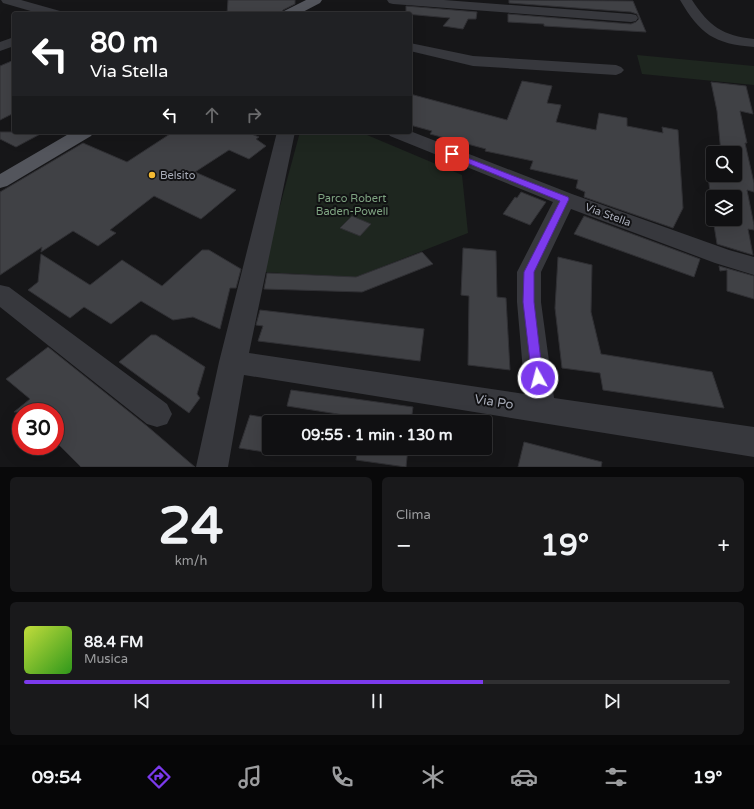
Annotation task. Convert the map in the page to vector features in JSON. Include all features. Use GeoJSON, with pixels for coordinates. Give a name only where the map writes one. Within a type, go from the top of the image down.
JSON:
{"type":"FeatureCollection","features":[{"type":"Feature","properties":{"kind":"main road"},"geometry":{"type":"LineString","coordinates":[[293,12],[316,0]]}},
{"type":"Feature","properties":{"kind":"main road"},"geometry":{"type":"LineString","coordinates":[[0,182],[82,134]]}},
{"type":"Feature","properties":{"kind":"street"},"geometry":{"type":"LineString","coordinates":[[6,0],[48,12]]}},
{"type":"Feature","properties":{"kind":"street"},"geometry":{"type":"LineString","coordinates":[[393,0],[631,18]]}},
{"type":"Feature","properties":{"kind":"street"},"geometry":{"type":"LineString","coordinates":[[686,0],[702,23],[710,30],[730,39],[754,43]]}},
{"type":"Feature","properties":{"kind":"street"},"geometry":{"type":"LineString","coordinates":[[0,47],[12,42]]}},
{"type":"Feature","properties":{"kind":"street"},"geometry":{"type":"LineString","coordinates":[[412,47],[473,61],[616,70]]}},
{"type":"Feature","properties":{"kind":"street"},"geometry":{"type":"LineString","coordinates":[[212,467],[233,362],[286,134]]}},
{"type":"Feature","properties":{"kind":"street","name":"Via Stella"},"geometry":{"type":"LineString","coordinates":[[401,134],[565,199],[723,257],[754,266]]}},
{"type":"Feature","properties":{"kind":"street"},"geometry":{"type":"LineString","coordinates":[[541,409],[528,302],[529,272],[565,199]]}},
{"type":"Feature","properties":{"kind":"street"},"geometry":{"type":"LineString","coordinates":[[0,294],[157,414]]}},
{"type":"Feature","properties":{"kind":"street","name":"Via Po"},"geometry":{"type":"LineString","coordinates":[[233,362],[754,442]]}},
{"type":"Feature","properties":{"kind":"green space"},"geometry":{"type":"Polygon","coordinates":[[[637,55],[754,66],[754,85],[642,74],[637,55]]]}},
{"type":"Feature","properties":{"kind":"green space","name":"Parco Robert Baden-Powell"},"geometry":{"type":"Polygon","coordinates":[[[299,134],[365,134],[462,175],[468,233],[356,277],[262,272],[299,134]]]}},
{"type":"Feature","properties":{"kind":"building"},"geometry":{"type":"Polygon","coordinates":[[[228,0],[295,0],[295,4],[282,12],[227,12],[228,0]]]}},
{"type":"Feature","properties":{"kind":"building"},"geometry":{"type":"Polygon","coordinates":[[[509,0],[633,1],[646,32],[544,26],[544,24],[508,22],[508,14],[631,24],[639,19],[637,14],[631,12],[509,3],[509,0]]]}},
{"type":"Feature","properties":{"kind":"building"},"geometry":{"type":"Polygon","coordinates":[[[406,6],[477,12],[476,19],[468,19],[463,29],[443,26],[450,18],[412,15],[412,12],[406,12],[406,6]]]}},
{"type":"Feature","properties":{"kind":"building"},"geometry":{"type":"Polygon","coordinates":[[[12,61],[12,114],[0,120],[0,66],[12,61]]]}},
{"type":"Feature","properties":{"kind":"building"},"geometry":{"type":"Polygon","coordinates":[[[522,81],[552,86],[547,103],[561,105],[556,122],[596,130],[599,113],[627,118],[627,126],[663,133],[662,127],[678,130],[683,208],[673,228],[584,197],[585,192],[576,188],[578,180],[530,169],[533,161],[485,151],[486,149],[430,134],[432,131],[412,126],[412,95],[507,120],[522,81]]]}},
{"type":"Feature","properties":{"kind":"building"},"geometry":{"type":"Polygon","coordinates":[[[711,82],[746,86],[753,114],[740,111],[754,183],[754,192],[747,190],[754,225],[754,230],[748,229],[753,255],[717,244],[714,226],[742,226],[742,190],[710,190],[709,182],[742,182],[742,146],[720,146],[717,111],[711,82]]]}},
{"type":"Feature","properties":{"kind":"building"},"geometry":{"type":"Polygon","coordinates":[[[0,132],[12,132],[12,134],[40,134],[16,147],[0,139],[0,132]]]}},
{"type":"Feature","properties":{"kind":"building"},"geometry":{"type":"Polygon","coordinates":[[[170,134],[251,134],[259,137],[256,139],[266,146],[249,159],[229,150],[195,172],[236,190],[201,219],[154,196],[110,230],[116,233],[98,246],[73,231],[41,252],[42,247],[0,275],[0,192],[83,143],[127,162],[170,134]]]}},
{"type":"Feature","properties":{"kind":"building"},"geometry":{"type":"Polygon","coordinates":[[[521,192],[546,202],[530,225],[503,214],[515,197],[517,198],[521,192]]]}},
{"type":"Feature","properties":{"kind":"building"},"geometry":{"type":"Polygon","coordinates":[[[352,216],[371,224],[360,236],[340,228],[352,216]]]}},
{"type":"Feature","properties":{"kind":"building"},"geometry":{"type":"Polygon","coordinates":[[[584,216],[700,259],[694,277],[574,234],[584,216]]]}},
{"type":"Feature","properties":{"kind":"building"},"geometry":{"type":"Polygon","coordinates":[[[463,248],[496,251],[497,297],[506,298],[510,370],[468,365],[469,296],[461,295],[463,248]]]}},
{"type":"Feature","properties":{"kind":"building"},"geometry":{"type":"Polygon","coordinates":[[[202,250],[209,250],[241,269],[236,288],[230,288],[220,329],[193,317],[173,320],[141,301],[111,324],[84,307],[70,318],[28,290],[38,282],[41,254],[90,285],[122,260],[162,286],[202,250]]]}},
{"type":"Feature","properties":{"kind":"building"},"geometry":{"type":"Polygon","coordinates":[[[422,252],[433,264],[362,292],[264,289],[267,273],[356,277],[422,252]]]}},
{"type":"Feature","properties":{"kind":"building"},"geometry":{"type":"Polygon","coordinates":[[[558,257],[592,265],[591,312],[601,354],[712,372],[724,408],[603,390],[600,373],[562,368],[555,308],[558,257]]]}},
{"type":"Feature","properties":{"kind":"building"},"geometry":{"type":"Polygon","coordinates":[[[719,266],[754,276],[754,299],[727,291],[727,270],[720,271],[719,266]]]}},
{"type":"Feature","properties":{"kind":"building"},"geometry":{"type":"Polygon","coordinates":[[[260,310],[424,329],[420,361],[258,341],[263,326],[256,325],[260,310]]]}},
{"type":"Feature","properties":{"kind":"building"},"geometry":{"type":"Polygon","coordinates":[[[151,335],[156,335],[205,367],[197,394],[200,398],[189,413],[119,362],[151,335]]]}},
{"type":"Feature","properties":{"kind":"building"},"geometry":{"type":"Polygon","coordinates":[[[48,347],[147,426],[195,467],[81,467],[64,450],[64,403],[25,403],[30,399],[6,379],[48,347]]]}},
{"type":"Feature","properties":{"kind":"building"},"geometry":{"type":"Polygon","coordinates":[[[291,390],[413,407],[412,415],[344,415],[287,406],[291,390]]]}},
{"type":"Feature","properties":{"kind":"building"},"geometry":{"type":"Polygon","coordinates":[[[250,415],[262,417],[262,452],[239,448],[250,415]]]}},
{"type":"Feature","properties":{"kind":"building"},"geometry":{"type":"Polygon","coordinates":[[[524,442],[602,462],[601,467],[518,467],[524,442]]]}},
{"type":"Feature","properties":{"kind":"building"},"geometry":{"type":"Polygon","coordinates":[[[357,455],[407,455],[406,467],[356,460],[357,455]]]}},
{"type":"Feature","properties":{"kind":"place","name":"Belsito"},"geometry":{"type":"Point","coordinates":[152,175]}},
{"type":"Feature","properties":{"kind":"route"},"geometry":{"type":"LineString","coordinates":[[452,154],[565,199],[529,272],[528,302],[538,378]]}}]}
